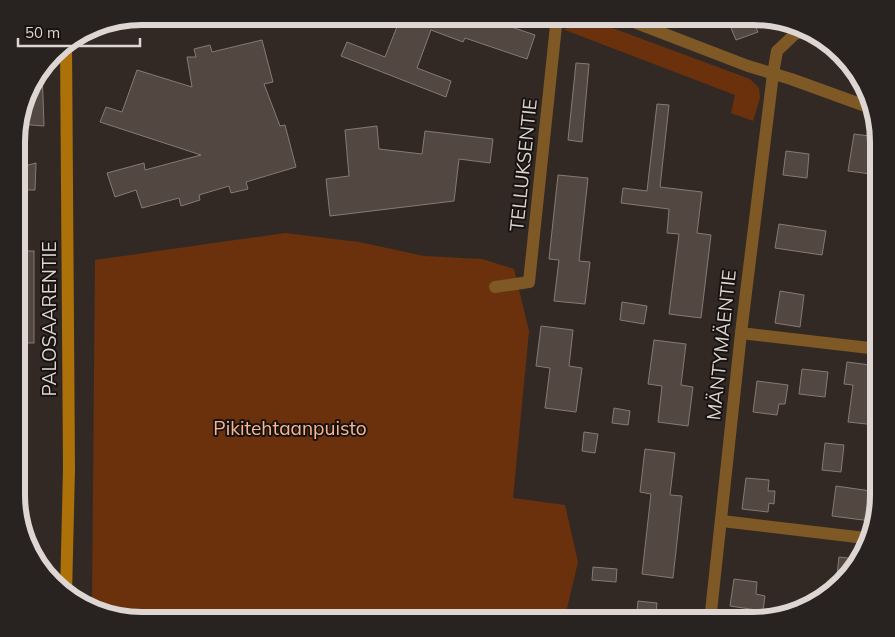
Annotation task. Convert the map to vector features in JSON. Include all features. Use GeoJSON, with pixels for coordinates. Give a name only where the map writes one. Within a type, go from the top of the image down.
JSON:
{"type":"FeatureCollection","features":[{"type":"Feature","properties":{"kind":"main road","name":"PALOSAARENTIE"},"geometry":{"type":"LineString","coordinates":[[66,53],[69,469],[66,584]]}},
{"type":"Feature","properties":{"kind":"street","name":"TELLUKSENTIE"},"geometry":{"type":"LineString","coordinates":[[495,287],[529,282],[556,25]]}},
{"type":"Feature","properties":{"kind":"street"},"geometry":{"type":"LineString","coordinates":[[641,25],[748,66],[864,105]]}},
{"type":"Feature","properties":{"kind":"street","name":"MÄNTYMÄENTIE"},"geometry":{"type":"LineString","coordinates":[[711,612],[741,333],[773,74],[777,51],[796,33]]}},
{"type":"Feature","properties":{"kind":"street"},"geometry":{"type":"LineString","coordinates":[[741,333],[870,348]]}},
{"type":"Feature","properties":{"kind":"street"},"geometry":{"type":"LineString","coordinates":[[722,521],[862,538]]}},
{"type":"Feature","properties":{"kind":"green space"},"geometry":{"type":"Polygon","coordinates":[[[567,25],[604,25],[750,79],[759,88],[760,98],[753,121],[731,113],[735,95],[565,30],[567,25]]]}},
{"type":"Feature","properties":{"kind":"green space","name":"Pikitehtaanpuisto"},"geometry":{"type":"Polygon","coordinates":[[[285,233],[359,242],[424,256],[482,259],[514,269],[529,331],[513,498],[565,505],[578,562],[566,612],[135,612],[112,608],[92,600],[95,260],[285,233]]]}},
{"type":"Feature","properties":{"kind":"building"},"geometry":{"type":"Polygon","coordinates":[[[398,25],[506,25],[535,35],[527,59],[465,38],[463,42],[431,30],[417,68],[451,81],[446,97],[341,56],[347,42],[385,57],[398,25]]]}},
{"type":"Feature","properties":{"kind":"building"},"geometry":{"type":"Polygon","coordinates":[[[730,25],[755,25],[758,32],[736,40],[730,25]]]}},
{"type":"Feature","properties":{"kind":"building"},"geometry":{"type":"Polygon","coordinates":[[[262,40],[273,82],[264,84],[280,126],[285,125],[296,167],[246,182],[248,189],[231,193],[229,186],[199,195],[200,200],[181,206],[179,198],[142,208],[136,190],[115,197],[107,173],[144,163],[145,170],[201,155],[100,122],[106,107],[122,112],[137,70],[192,87],[187,57],[196,57],[194,49],[210,45],[212,52],[262,40]]]}},
{"type":"Feature","properties":{"kind":"building"},"geometry":{"type":"Polygon","coordinates":[[[576,63],[589,64],[582,142],[568,140],[576,63]]]}},
{"type":"Feature","properties":{"kind":"building"},"geometry":{"type":"Polygon","coordinates":[[[42,81],[44,126],[26,125],[31,105],[42,81]]]}},
{"type":"Feature","properties":{"kind":"building"},"geometry":{"type":"Polygon","coordinates":[[[657,104],[669,105],[660,187],[702,192],[697,233],[711,235],[701,318],[669,314],[679,234],[667,233],[669,209],[621,203],[623,188],[647,191],[657,104]]]}},
{"type":"Feature","properties":{"kind":"building"},"geometry":{"type":"Polygon","coordinates":[[[377,126],[379,149],[422,154],[425,131],[493,139],[490,163],[459,159],[454,201],[330,216],[326,179],[349,176],[345,130],[377,126]]]}},
{"type":"Feature","properties":{"kind":"building"},"geometry":{"type":"Polygon","coordinates":[[[854,134],[870,136],[870,174],[848,171],[854,134]]]}},
{"type":"Feature","properties":{"kind":"building"},"geometry":{"type":"Polygon","coordinates":[[[786,151],[809,154],[807,178],[783,175],[786,151]]]}},
{"type":"Feature","properties":{"kind":"building"},"geometry":{"type":"Polygon","coordinates":[[[36,163],[35,190],[25,190],[25,166],[36,163]]]}},
{"type":"Feature","properties":{"kind":"building"},"geometry":{"type":"Polygon","coordinates":[[[558,175],[588,178],[579,261],[590,262],[585,304],[554,301],[559,260],[549,259],[558,175]]]}},
{"type":"Feature","properties":{"kind":"building"},"geometry":{"type":"Polygon","coordinates":[[[779,224],[826,231],[822,255],[775,248],[779,224]]]}},
{"type":"Feature","properties":{"kind":"building"},"geometry":{"type":"Polygon","coordinates":[[[25,251],[34,251],[34,343],[25,343],[25,251]]]}},
{"type":"Feature","properties":{"kind":"building"},"geometry":{"type":"Polygon","coordinates":[[[780,291],[804,295],[800,327],[775,323],[780,291]]]}},
{"type":"Feature","properties":{"kind":"building"},"geometry":{"type":"Polygon","coordinates":[[[622,302],[647,306],[644,324],[620,320],[622,302]]]}},
{"type":"Feature","properties":{"kind":"building"},"geometry":{"type":"Polygon","coordinates":[[[541,326],[573,330],[569,366],[582,368],[576,412],[545,408],[550,368],[536,366],[541,326]]]}},
{"type":"Feature","properties":{"kind":"building"},"geometry":{"type":"Polygon","coordinates":[[[654,340],[686,344],[681,385],[693,387],[688,426],[658,422],[662,386],[648,384],[654,340]]]}},
{"type":"Feature","properties":{"kind":"building"},"geometry":{"type":"Polygon","coordinates":[[[847,362],[870,365],[870,424],[848,422],[853,385],[844,384],[847,362]]]}},
{"type":"Feature","properties":{"kind":"building"},"geometry":{"type":"Polygon","coordinates":[[[802,369],[828,372],[825,397],[799,394],[802,369]]]}},
{"type":"Feature","properties":{"kind":"building"},"geometry":{"type":"Polygon","coordinates":[[[757,381],[788,385],[785,404],[779,404],[777,415],[753,412],[757,381]]]}},
{"type":"Feature","properties":{"kind":"building"},"geometry":{"type":"Polygon","coordinates":[[[614,408],[630,411],[628,425],[612,423],[614,408]]]}},
{"type":"Feature","properties":{"kind":"building"},"geometry":{"type":"Polygon","coordinates":[[[584,432],[598,434],[595,453],[582,451],[584,432]]]}},
{"type":"Feature","properties":{"kind":"building"},"geometry":{"type":"Polygon","coordinates":[[[825,443],[844,445],[841,472],[822,470],[825,443]]]}},
{"type":"Feature","properties":{"kind":"building"},"geometry":{"type":"Polygon","coordinates":[[[645,449],[675,453],[670,495],[682,496],[673,578],[642,574],[651,494],[640,492],[645,449]]]}},
{"type":"Feature","properties":{"kind":"building"},"geometry":{"type":"Polygon","coordinates":[[[746,478],[769,480],[768,491],[775,491],[774,504],[769,503],[768,512],[742,509],[746,478]]]}},
{"type":"Feature","properties":{"kind":"building"},"geometry":{"type":"Polygon","coordinates":[[[836,486],[870,491],[867,521],[832,516],[836,486]]]}},
{"type":"Feature","properties":{"kind":"building"},"geometry":{"type":"Polygon","coordinates":[[[839,557],[851,558],[846,566],[837,577],[839,557]]]}},
{"type":"Feature","properties":{"kind":"building"},"geometry":{"type":"Polygon","coordinates":[[[593,567],[617,569],[616,582],[592,580],[593,567]]]}},
{"type":"Feature","properties":{"kind":"building"},"geometry":{"type":"Polygon","coordinates":[[[734,579],[757,582],[756,594],[765,596],[763,611],[730,606],[734,579]]]}},
{"type":"Feature","properties":{"kind":"building"},"geometry":{"type":"Polygon","coordinates":[[[638,601],[657,603],[656,612],[637,612],[638,601]]]}}]}
